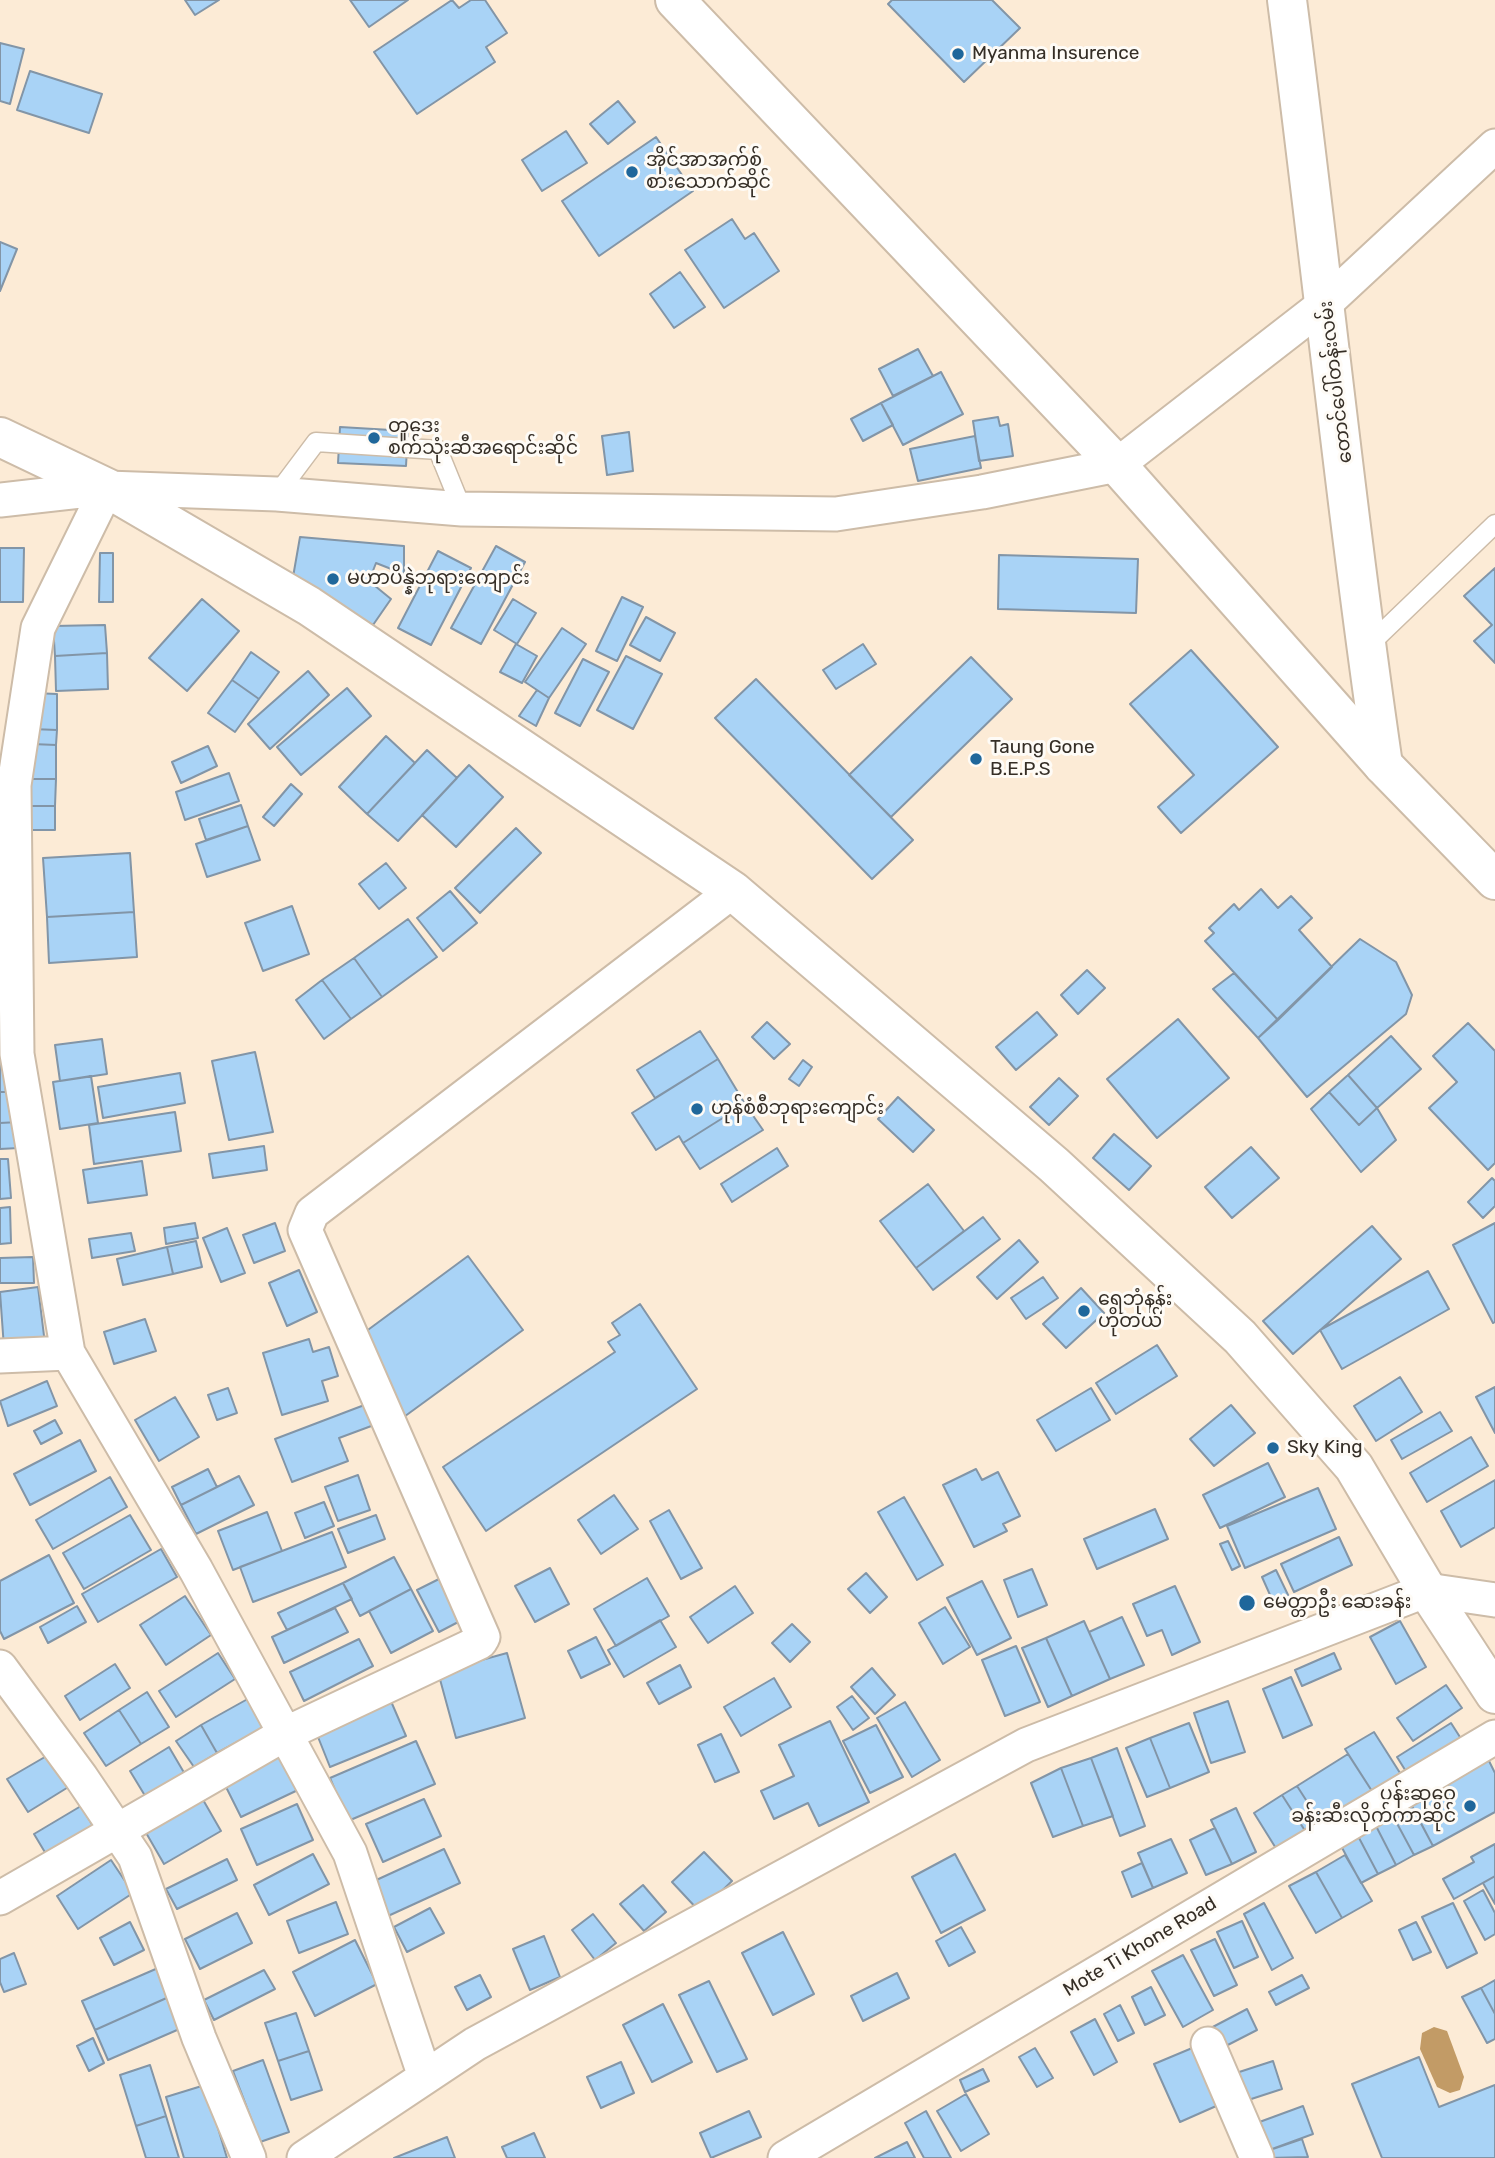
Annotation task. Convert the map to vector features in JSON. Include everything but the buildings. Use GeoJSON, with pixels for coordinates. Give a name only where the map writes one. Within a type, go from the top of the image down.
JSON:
{"type":"FeatureCollection","features":[{"type":"Feature","properties":{"kind":"main road"},"geometry":{"type":"LineString","coordinates":[[675,0],[1117,465],[1384,765],[1495,880]]}},
{"type":"Feature","properties":{"kind":"main road","name":"တောင်ပေါ်တန်းလမ်း"},"geometry":{"type":"LineString","coordinates":[[1287,0],[1327,302],[1366,648],[1384,765]]}},
{"type":"Feature","properties":{"kind":"main road"},"geometry":{"type":"LineString","coordinates":[[0,437],[107,488],[309,606],[733,891],[1054,1165],[1240,1337],[1354,1468],[1427,1590],[1495,1694]]}},
{"type":"Feature","properties":{"kind":"street"},"geometry":{"type":"LineString","coordinates":[[0,500],[107,488],[277,494],[462,509],[836,514],[982,492],[1117,465],[1327,302],[1495,146]]}},
{"type":"Feature","properties":{"kind":"street"},"geometry":{"type":"LineString","coordinates":[[107,488],[38,628],[14,785],[8,1035],[17,1054],[68,1353],[196,1570],[350,1853],[425,2077]]}},
{"type":"Feature","properties":{"kind":"street"},"geometry":{"type":"LineString","coordinates":[[0,1898],[285,1734],[476,1646],[483,1637],[304,1230],[312,1213],[733,891]]}},
{"type":"Feature","properties":{"kind":"street"},"geometry":{"type":"LineString","coordinates":[[0,1356],[68,1353]]}},
{"type":"Feature","properties":{"kind":"street"},"geometry":{"type":"LineString","coordinates":[[304,2158],[475,2044],[1026,1745],[1427,1590],[1495,1600]]}},
{"type":"Feature","properties":{"kind":"street"},"geometry":{"type":"LineString","coordinates":[[0,1667],[135,1857],[199,2038],[249,2158]]}},
{"type":"Feature","properties":{"kind":"street","name":"Mote Ti Khone Road"},"geometry":{"type":"LineString","coordinates":[[785,2158],[1495,1737]]}},
{"type":"Feature","properties":{"kind":"street"},"geometry":{"type":"LineString","coordinates":[[1208,2045],[1256,2158]]}},
{"type":"Feature","properties":{"kind":"lane"},"geometry":{"type":"LineString","coordinates":[[277,494],[316,442],[439,450],[462,509]]}},
{"type":"Feature","properties":{"kind":"lane"},"geometry":{"type":"LineString","coordinates":[[1366,648],[1495,524]]}},
{"type":"Feature","properties":{"kind":"shaded area"},"geometry":{"type":"Polygon","coordinates":[[[1434,2027],[1447,2031],[1464,2077],[1460,2090],[1450,2093],[1437,2087],[1420,2049],[1422,2033],[1434,2027]]]}},
{"type":"Feature","properties":{"kind":"place","name":"Myanma Insurence"},"geometry":{"type":"Point","coordinates":[958,54]}},
{"type":"Feature","properties":{"kind":"place","name":"အိုင်အာအက်စ် စားသောက်ဆိုင်"},"geometry":{"type":"Point","coordinates":[632,172]}},
{"type":"Feature","properties":{"kind":"place","name":"တူဒေး စက်သုံးဆီအရောင်းဆိုင်"},"geometry":{"type":"Point","coordinates":[374,438]}},
{"type":"Feature","properties":{"kind":"place","name":"မဟာပိန္နဲဘုရားကျောင်း"},"geometry":{"type":"Point","coordinates":[333,579]}},
{"type":"Feature","properties":{"kind":"place","name":"Taung Gone B.E.P.S"},"geometry":{"type":"Point","coordinates":[976,759]}},
{"type":"Feature","properties":{"kind":"place","name":"ဟုန်စံစီဘုရားကျောင်း"},"geometry":{"type":"Point","coordinates":[697,1109]}},
{"type":"Feature","properties":{"kind":"place","name":"ရွှေဘုံနန်း ဟိုတယ်"},"geometry":{"type":"Point","coordinates":[1084,1311]}},
{"type":"Feature","properties":{"kind":"place","name":"Sky King"},"geometry":{"type":"Point","coordinates":[1273,1448]}},
{"type":"Feature","properties":{"kind":"place","name":"မေတ္တာဦး ဆေးခန်း"},"geometry":{"type":"Point","coordinates":[1247,1603]}},
{"type":"Feature","properties":{"kind":"place","name":"ပန်းဆုဝေ ခန်းဆီးလိုက်ကာဆိုင်"},"geometry":{"type":"Point","coordinates":[1470,1806]}}]}
